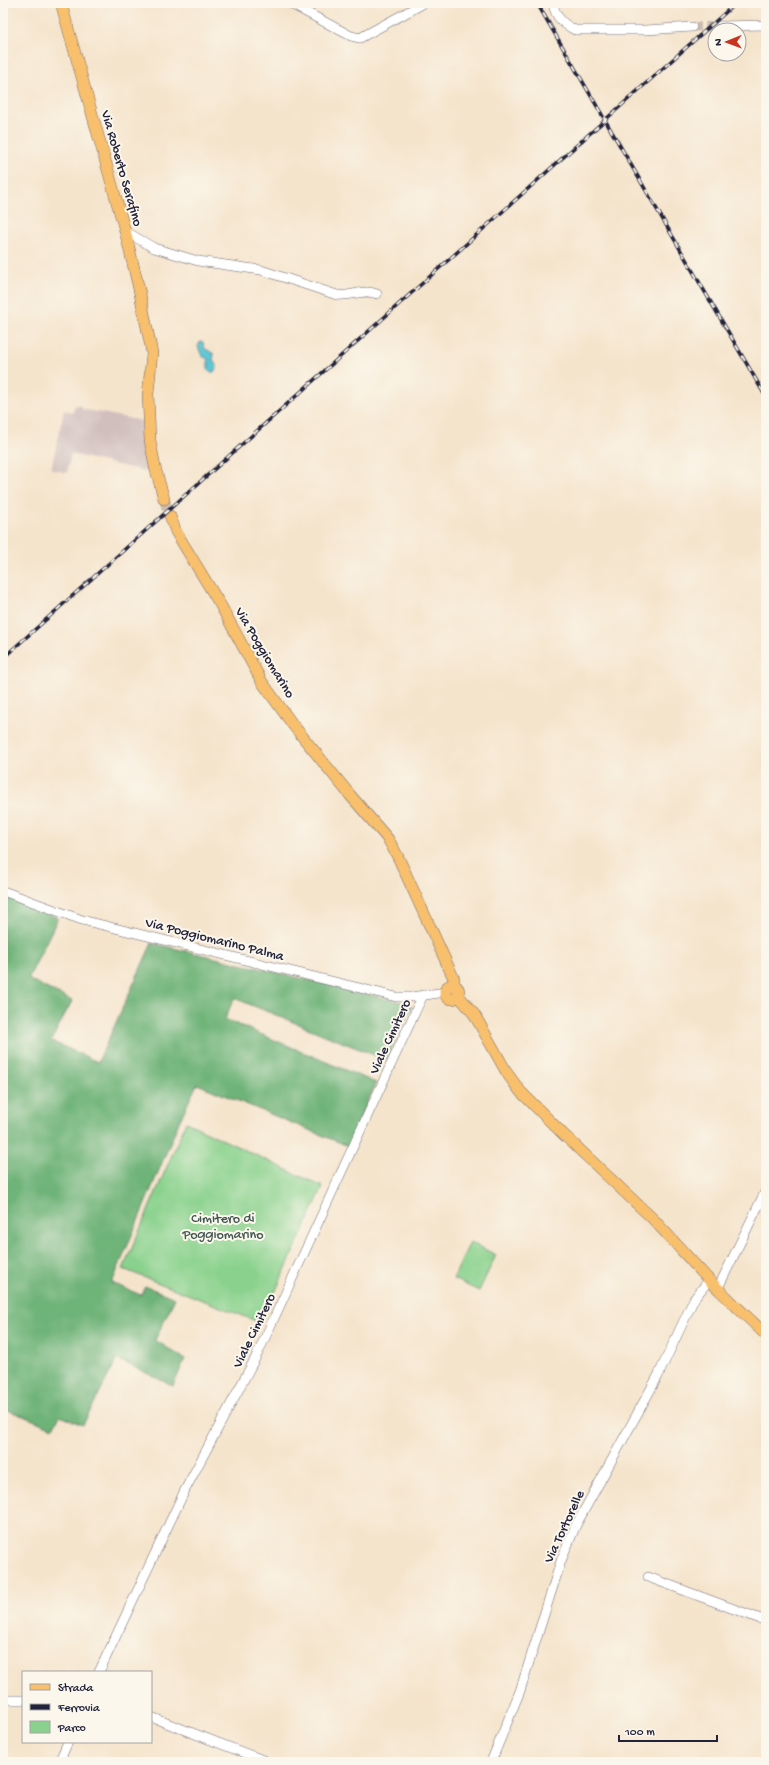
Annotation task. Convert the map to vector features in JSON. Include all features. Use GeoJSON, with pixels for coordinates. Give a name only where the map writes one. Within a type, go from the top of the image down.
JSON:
{"type":"FeatureCollection","features":[{"type":"Feature","properties":{"kind":"main road","name":"Via Roberto Serafino"},"geometry":{"type":"LineString","coordinates":[[61,3],[125,231],[151,343],[152,353],[148,394],[150,440],[155,467],[164,499]]}},
{"type":"Feature","properties":{"kind":"main road","name":"Via Poggiomarino"},"geometry":{"type":"LineString","coordinates":[[170,516],[176,532],[221,606],[262,682],[293,725],[350,795],[388,838],[451,972],[453,991]]}},
{"type":"Feature","properties":{"kind":"main road"},"geometry":{"type":"LineString","coordinates":[[453,991],[474,1014],[520,1091],[562,1134],[654,1219],[709,1280],[766,1335]]}},
{"type":"Feature","properties":{"kind":"street"},"geometry":{"type":"LineString","coordinates":[[289,3],[344,33],[360,38],[424,3]]}},
{"type":"Feature","properties":{"kind":"street"},"geometry":{"type":"LineString","coordinates":[[553,3],[555,15],[566,26],[575,30],[646,30],[692,27]]}},
{"type":"Feature","properties":{"kind":"street"},"geometry":{"type":"LineString","coordinates":[[747,25],[766,25]]}},
{"type":"Feature","properties":{"kind":"street"},"geometry":{"type":"LineString","coordinates":[[125,231],[154,248],[198,261],[261,270],[337,295],[345,296],[366,292],[377,294]]}},
{"type":"Feature","properties":{"kind":"street","name":"Via Poggiomarino Palma"},"geometry":{"type":"LineString","coordinates":[[3,891],[82,920],[396,997],[453,991]]}},
{"type":"Feature","properties":{"kind":"street","name":"Viale Cimitero"},"geometry":{"type":"LineString","coordinates":[[99,1671],[185,1490],[258,1353],[423,995]]}},
{"type":"Feature","properties":{"kind":"street"},"geometry":{"type":"LineString","coordinates":[[718,1288],[766,1190]]}},
{"type":"Feature","properties":{"kind":"street","name":"Via Tortorelle"},"geometry":{"type":"LineString","coordinates":[[491,1762],[520,1691],[561,1561],[576,1525],[658,1376],[686,1313],[694,1299],[709,1280]]}},
{"type":"Feature","properties":{"kind":"street"},"geometry":{"type":"LineString","coordinates":[[648,1577],[766,1621]]}},
{"type":"Feature","properties":{"kind":"street"},"geometry":{"type":"LineString","coordinates":[[3,1700],[22,1700]]}},
{"type":"Feature","properties":{"kind":"street"},"geometry":{"type":"LineString","coordinates":[[152,1717],[268,1762]]}},
{"type":"Feature","properties":{"kind":"street"},"geometry":{"type":"LineString","coordinates":[[59,1762],[68,1743]]}},
{"type":"Feature","properties":{"kind":"shaded area"},"geometry":{"type":"Polygon","coordinates":[[[75,405],[82,406],[82,409],[142,421],[146,451],[149,456],[152,473],[71,454],[67,473],[51,469],[64,410],[73,412],[75,405]]]}},
{"type":"Feature","properties":{"kind":"green space"},"geometry":{"type":"Polygon","coordinates":[[[3,895],[58,918],[28,979],[72,1001],[51,1041],[98,1062],[152,943],[410,1004],[411,1008],[386,1060],[234,998],[225,1019],[376,1083],[348,1146],[197,1084],[179,1122],[112,1283],[141,1295],[145,1286],[175,1298],[155,1340],[185,1359],[173,1386],[117,1359],[83,1425],[60,1416],[53,1428],[5,1409],[3,1411],[3,895]]]}},
{"type":"Feature","properties":{"kind":"green space","name":"Cimitero di Poggiomarino"},"geometry":{"type":"Polygon","coordinates":[[[186,1122],[323,1187],[261,1323],[123,1269],[186,1122]]]}},
{"type":"Feature","properties":{"kind":"green space"},"geometry":{"type":"Polygon","coordinates":[[[470,1242],[496,1255],[479,1291],[453,1279],[470,1242]]]}},
{"type":"Feature","properties":{"kind":"water"},"geometry":{"type":"Polygon","coordinates":[[[200,342],[203,342],[204,348],[214,354],[213,360],[217,367],[214,372],[211,372],[208,369],[208,359],[202,356],[198,347],[200,342]]]}},
{"type":"Feature","properties":{"kind":"tunnel"},"geometry":{"type":"LineString","coordinates":[[692,27],[707,26]]}},
{"type":"Feature","properties":{"kind":"tunnel"},"geometry":{"type":"LineString","coordinates":[[164,499],[170,516]]}},
{"type":"Feature","properties":{"kind":"railway"},"geometry":{"type":"LineString","coordinates":[[537,3],[766,397]]}},
{"type":"Feature","properties":{"kind":"railway"},"geometry":{"type":"LineString","coordinates":[[3,658],[736,3]]}}]}
